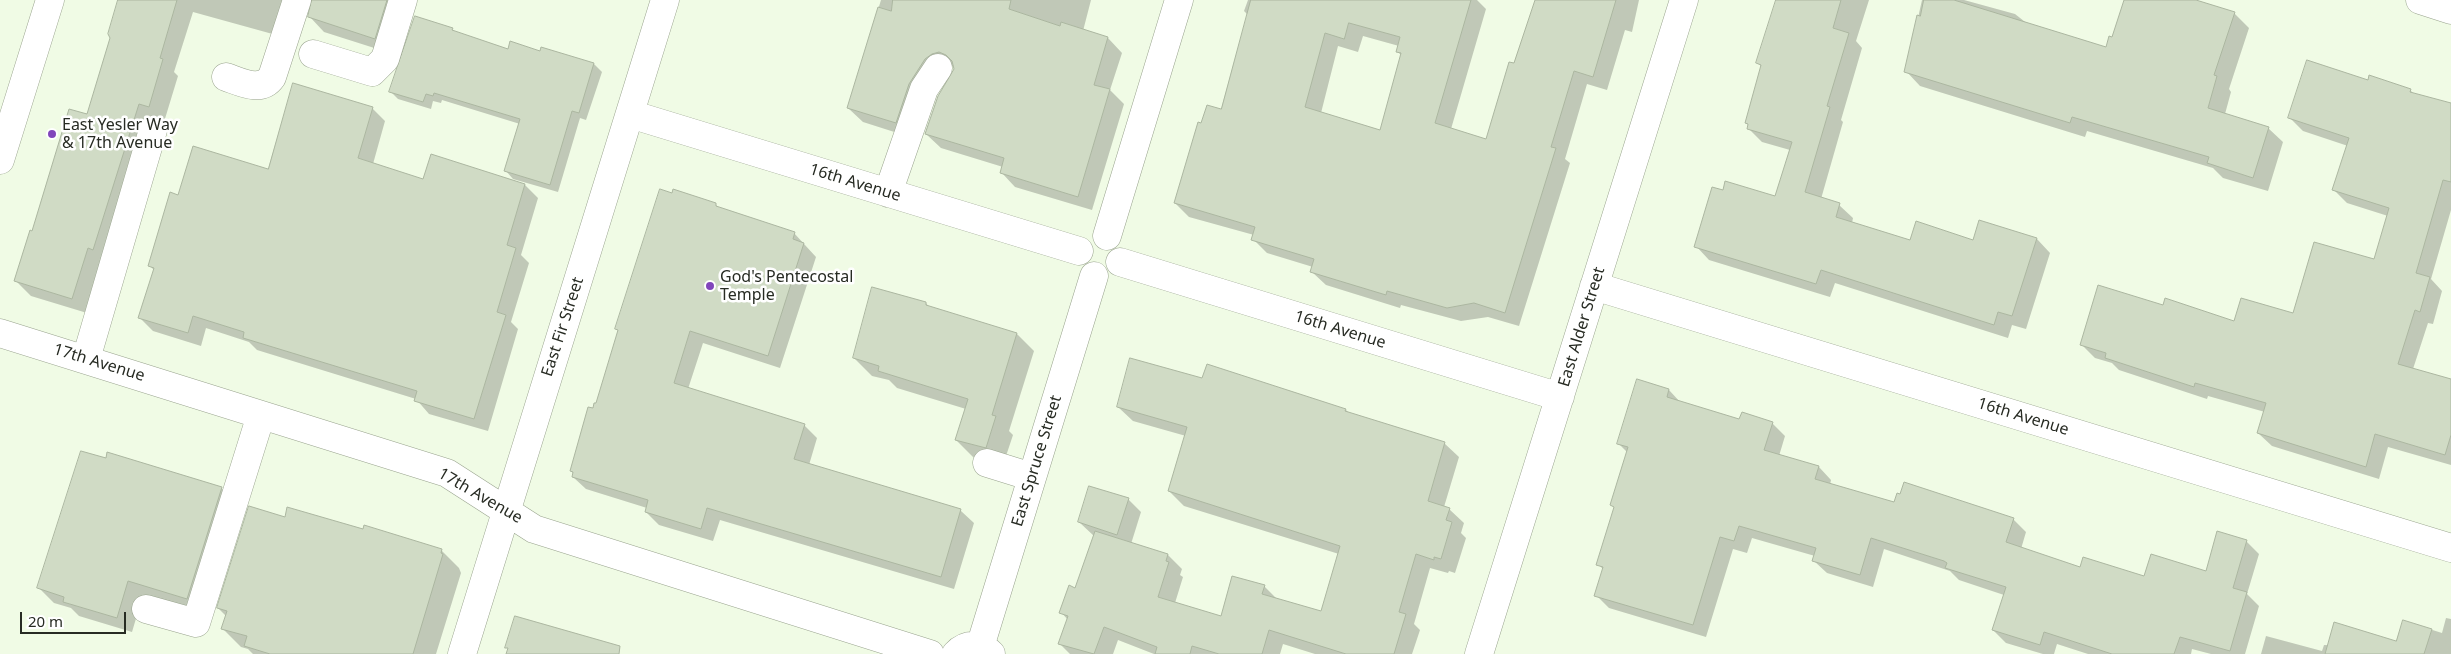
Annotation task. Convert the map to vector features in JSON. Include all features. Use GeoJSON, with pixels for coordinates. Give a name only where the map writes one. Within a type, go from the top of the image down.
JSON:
{"type":"FeatureCollection","features":[{"type":"Feature","properties":{"kind":"street"},"geometry":{"type":"LineString","coordinates":[[0,160],[50,0]]}},
{"type":"Feature","properties":{"kind":"street"},"geometry":{"type":"LineString","coordinates":[[226,77],[255,86],[262,87],[268,84],[297,0]]}},
{"type":"Feature","properties":{"kind":"street"},"geometry":{"type":"LineString","coordinates":[[313,54],[372,72],[384,59],[403,0]]}},
{"type":"Feature","properties":{"kind":"street","name":"East Fir Street"},"geometry":{"type":"LineString","coordinates":[[462,654],[664,0]]}},
{"type":"Feature","properties":{"kind":"street"},"geometry":{"type":"LineString","coordinates":[[1106,236],[1179,0]]}},
{"type":"Feature","properties":{"kind":"street","name":"East Alder Street"},"geometry":{"type":"LineString","coordinates":[[1480,654],[1684,0]]}},
{"type":"Feature","properties":{"kind":"street"},"geometry":{"type":"LineString","coordinates":[[2420,0],[2451,10]]}},
{"type":"Feature","properties":{"kind":"street"},"geometry":{"type":"LineString","coordinates":[[888,193],[924,89],[938,68]]}},
{"type":"Feature","properties":{"kind":"street","name":"16th Avenue"},"geometry":{"type":"LineString","coordinates":[[630,114],[1079,251]]}},
{"type":"Feature","properties":{"kind":"street"},"geometry":{"type":"LineString","coordinates":[[86,359],[154,130]]}},
{"type":"Feature","properties":{"kind":"street"},"geometry":{"type":"LineString","coordinates":[[1106,236],[1119,248],[1120,262],[1112,273],[1106,276],[1094,276],[1081,267],[1079,251],[1084,241],[1090,237],[1106,236]]}},
{"type":"Feature","properties":{"kind":"street","name":"16th Avenue"},"geometry":{"type":"LineString","coordinates":[[1120,262],[1560,397]]}},
{"type":"Feature","properties":{"kind":"street","name":"East Spruce Street"},"geometry":{"type":"LineString","coordinates":[[976,652],[1094,276]]}},
{"type":"Feature","properties":{"kind":"street","name":"16th Avenue"},"geometry":{"type":"LineString","coordinates":[[1594,286],[2451,548]]}},
{"type":"Feature","properties":{"kind":"street","name":"17th Avenue"},"geometry":{"type":"LineString","coordinates":[[0,332],[447,473],[534,529],[930,654]]}},
{"type":"Feature","properties":{"kind":"street"},"geometry":{"type":"LineString","coordinates":[[146,608],[196,623],[262,415]]}},
{"type":"Feature","properties":{"kind":"street"},"geometry":{"type":"LineString","coordinates":[[987,463],[1032,477]]}},
{"type":"Feature","properties":{"kind":"building"},"geometry":{"type":"Polygon","coordinates":[[[118,0],[177,0],[160,58],[163,59],[149,107],[139,104],[93,250],[88,248],[72,299],[14,281],[30,230],[32,231],[69,109],[87,114],[110,38],[108,34],[118,0]]]}},
{"type":"Feature","properties":{"kind":"building"},"geometry":{"type":"Polygon","coordinates":[[[312,0],[387,0],[375,39],[308,17],[312,0]]]}},
{"type":"Feature","properties":{"kind":"building"},"geometry":{"type":"Polygon","coordinates":[[[893,0],[1011,0],[1009,9],[1060,26],[1061,22],[1108,37],[1094,85],[1110,89],[1078,197],[1000,173],[1004,158],[925,134],[938,96],[954,69],[952,61],[946,55],[939,52],[925,59],[909,84],[896,123],[847,108],[878,7],[891,11],[893,0]]]}},
{"type":"Feature","properties":{"kind":"building"},"geometry":{"type":"Polygon","coordinates":[[[1251,0],[1471,0],[1435,123],[1486,139],[1509,62],[1514,63],[1535,0],[1616,0],[1593,77],[1574,71],[1551,147],[1556,148],[1505,313],[1474,303],[1447,308],[1387,291],[1386,295],[1310,272],[1314,259],[1251,240],[1255,227],[1174,203],[1198,122],[1201,123],[1207,105],[1221,109],[1251,0]],[[1349,23],[1344,39],[1325,33],[1305,107],[1380,130],[1401,53],[1396,52],[1400,37],[1349,23]]]}},
{"type":"Feature","properties":{"kind":"building"},"geometry":{"type":"Polygon","coordinates":[[[1776,0],[1841,0],[1833,28],[1849,33],[1827,106],[1830,107],[1805,192],[1840,203],[1836,217],[1910,240],[1916,221],[1973,240],[1979,220],[2037,238],[2012,316],[1998,312],[1994,325],[1821,270],[1816,284],[1694,247],[1712,187],[1723,190],[1725,181],[1775,196],[1792,142],[1747,129],[1748,124],[1745,123],[1761,65],[1756,63],[1776,0]]]}},
{"type":"Feature","properties":{"kind":"building"},"geometry":{"type":"Polygon","coordinates":[[[1924,0],[1954,0],[2106,47],[2109,36],[2112,37],[2124,0],[2196,0],[2235,12],[2214,75],[2217,76],[2208,108],[2269,127],[2253,178],[2207,163],[2209,157],[2072,117],[2070,123],[1904,72],[1917,15],[1920,16],[1924,0]]]}},
{"type":"Feature","properties":{"kind":"building"},"geometry":{"type":"Polygon","coordinates":[[[415,16],[508,49],[510,41],[540,51],[541,47],[594,63],[579,113],[572,111],[550,185],[504,171],[520,119],[434,93],[433,96],[426,94],[423,102],[389,92],[415,16]]]}},
{"type":"Feature","properties":{"kind":"building"},"geometry":{"type":"Polygon","coordinates":[[[2307,60],[2368,80],[2369,75],[2411,89],[2410,92],[2451,103],[2451,182],[2443,180],[2416,273],[2430,277],[2420,312],[2415,310],[2398,364],[2451,379],[2451,435],[2445,455],[2375,434],[2366,467],[2257,433],[2266,403],[2195,383],[2194,387],[2105,358],[2106,353],[2080,345],[2098,285],[2163,305],[2165,298],[2234,321],[2241,298],[2293,313],[2314,242],[2374,259],[2389,208],[2332,190],[2349,138],[2288,118],[2307,60]]]}},
{"type":"Feature","properties":{"kind":"building"},"geometry":{"type":"Polygon","coordinates":[[[293,83],[373,107],[358,158],[423,179],[431,154],[525,184],[507,245],[516,248],[497,312],[506,315],[474,419],[414,401],[417,391],[243,338],[244,332],[193,316],[188,333],[138,318],[154,268],[148,266],[170,192],[178,195],[193,146],[268,169],[293,83]]]}},
{"type":"Feature","properties":{"kind":"building"},"geometry":{"type":"Polygon","coordinates":[[[660,189],[672,193],[673,189],[716,203],[716,206],[795,232],[793,239],[804,243],[768,356],[690,331],[674,383],[805,424],[794,459],[961,509],[941,577],[707,508],[701,529],[645,512],[648,500],[572,477],[573,472],[570,471],[588,407],[593,408],[594,403],[596,403],[618,330],[615,329],[660,189]]]}},
{"type":"Feature","properties":{"kind":"building"},"geometry":{"type":"Polygon","coordinates":[[[872,287],[926,302],[926,305],[1017,333],[992,415],[996,416],[986,448],[955,440],[968,399],[878,371],[879,366],[853,358],[872,287]]]}},
{"type":"Feature","properties":{"kind":"building"},"geometry":{"type":"Polygon","coordinates":[[[1130,358],[1202,378],[1207,364],[1346,409],[1345,411],[1445,442],[1428,501],[1450,508],[1446,520],[1452,522],[1441,559],[1434,557],[1434,560],[1416,554],[1399,612],[1406,614],[1394,654],[1346,654],[1269,630],[1262,654],[1219,654],[1192,646],[1190,654],[1155,654],[1157,647],[1104,627],[1094,654],[1058,644],[1068,616],[1059,613],[1069,585],[1075,588],[1095,531],[1168,554],[1166,561],[1169,562],[1158,597],[1221,616],[1232,576],[1265,585],[1262,594],[1321,611],[1340,546],[1168,491],[1187,427],[1117,407],[1130,358]]]}},
{"type":"Feature","properties":{"kind":"building"},"geometry":{"type":"Polygon","coordinates":[[[1637,379],[1669,389],[1667,397],[1739,419],[1742,412],[1773,422],[1764,450],[1819,466],[1815,479],[1894,502],[1897,493],[1900,494],[1904,482],[2014,518],[2006,542],[2080,567],[2083,557],[2144,576],[2151,554],[2206,571],[2217,531],[2247,540],[2233,588],[2247,592],[2230,651],[2180,637],[2174,654],[2112,654],[2044,632],[2040,645],[1992,630],[2006,587],[1945,568],[1947,563],[1944,561],[1871,538],[1860,575],[1812,561],[1816,548],[1739,526],[1734,541],[1720,537],[1693,625],[1594,596],[1603,567],[1596,565],[1614,507],[1610,505],[1628,447],[1617,444],[1637,379]]]}},
{"type":"Feature","properties":{"kind":"building"},"geometry":{"type":"Polygon","coordinates":[[[81,451],[106,458],[107,452],[222,487],[187,599],[128,581],[117,618],[63,602],[64,597],[37,588],[81,451]]]}},
{"type":"Feature","properties":{"kind":"building"},"geometry":{"type":"Polygon","coordinates":[[[1089,486],[1129,498],[1117,535],[1078,522],[1089,486]]]}},
{"type":"Feature","properties":{"kind":"building"},"geometry":{"type":"Polygon","coordinates":[[[249,506],[285,517],[287,507],[363,529],[364,525],[442,549],[441,553],[443,554],[413,654],[270,654],[244,646],[247,636],[221,629],[227,611],[217,608],[249,506]]]}},
{"type":"Feature","properties":{"kind":"building"},"geometry":{"type":"Polygon","coordinates":[[[515,616],[620,646],[619,654],[506,654],[508,648],[505,648],[515,616]]]}},
{"type":"Feature","properties":{"kind":"building"},"geometry":{"type":"Polygon","coordinates":[[[2403,620],[2432,629],[2424,654],[2325,654],[2334,622],[2396,641],[2403,620]]]}},
{"type":"Feature","properties":{"kind":"place","name":"East Yesler Way & 17th Avenue"},"geometry":{"type":"Point","coordinates":[52,134]}},
{"type":"Feature","properties":{"kind":"place","name":"God's Pentecostal Temple"},"geometry":{"type":"Point","coordinates":[710,286]}}]}
